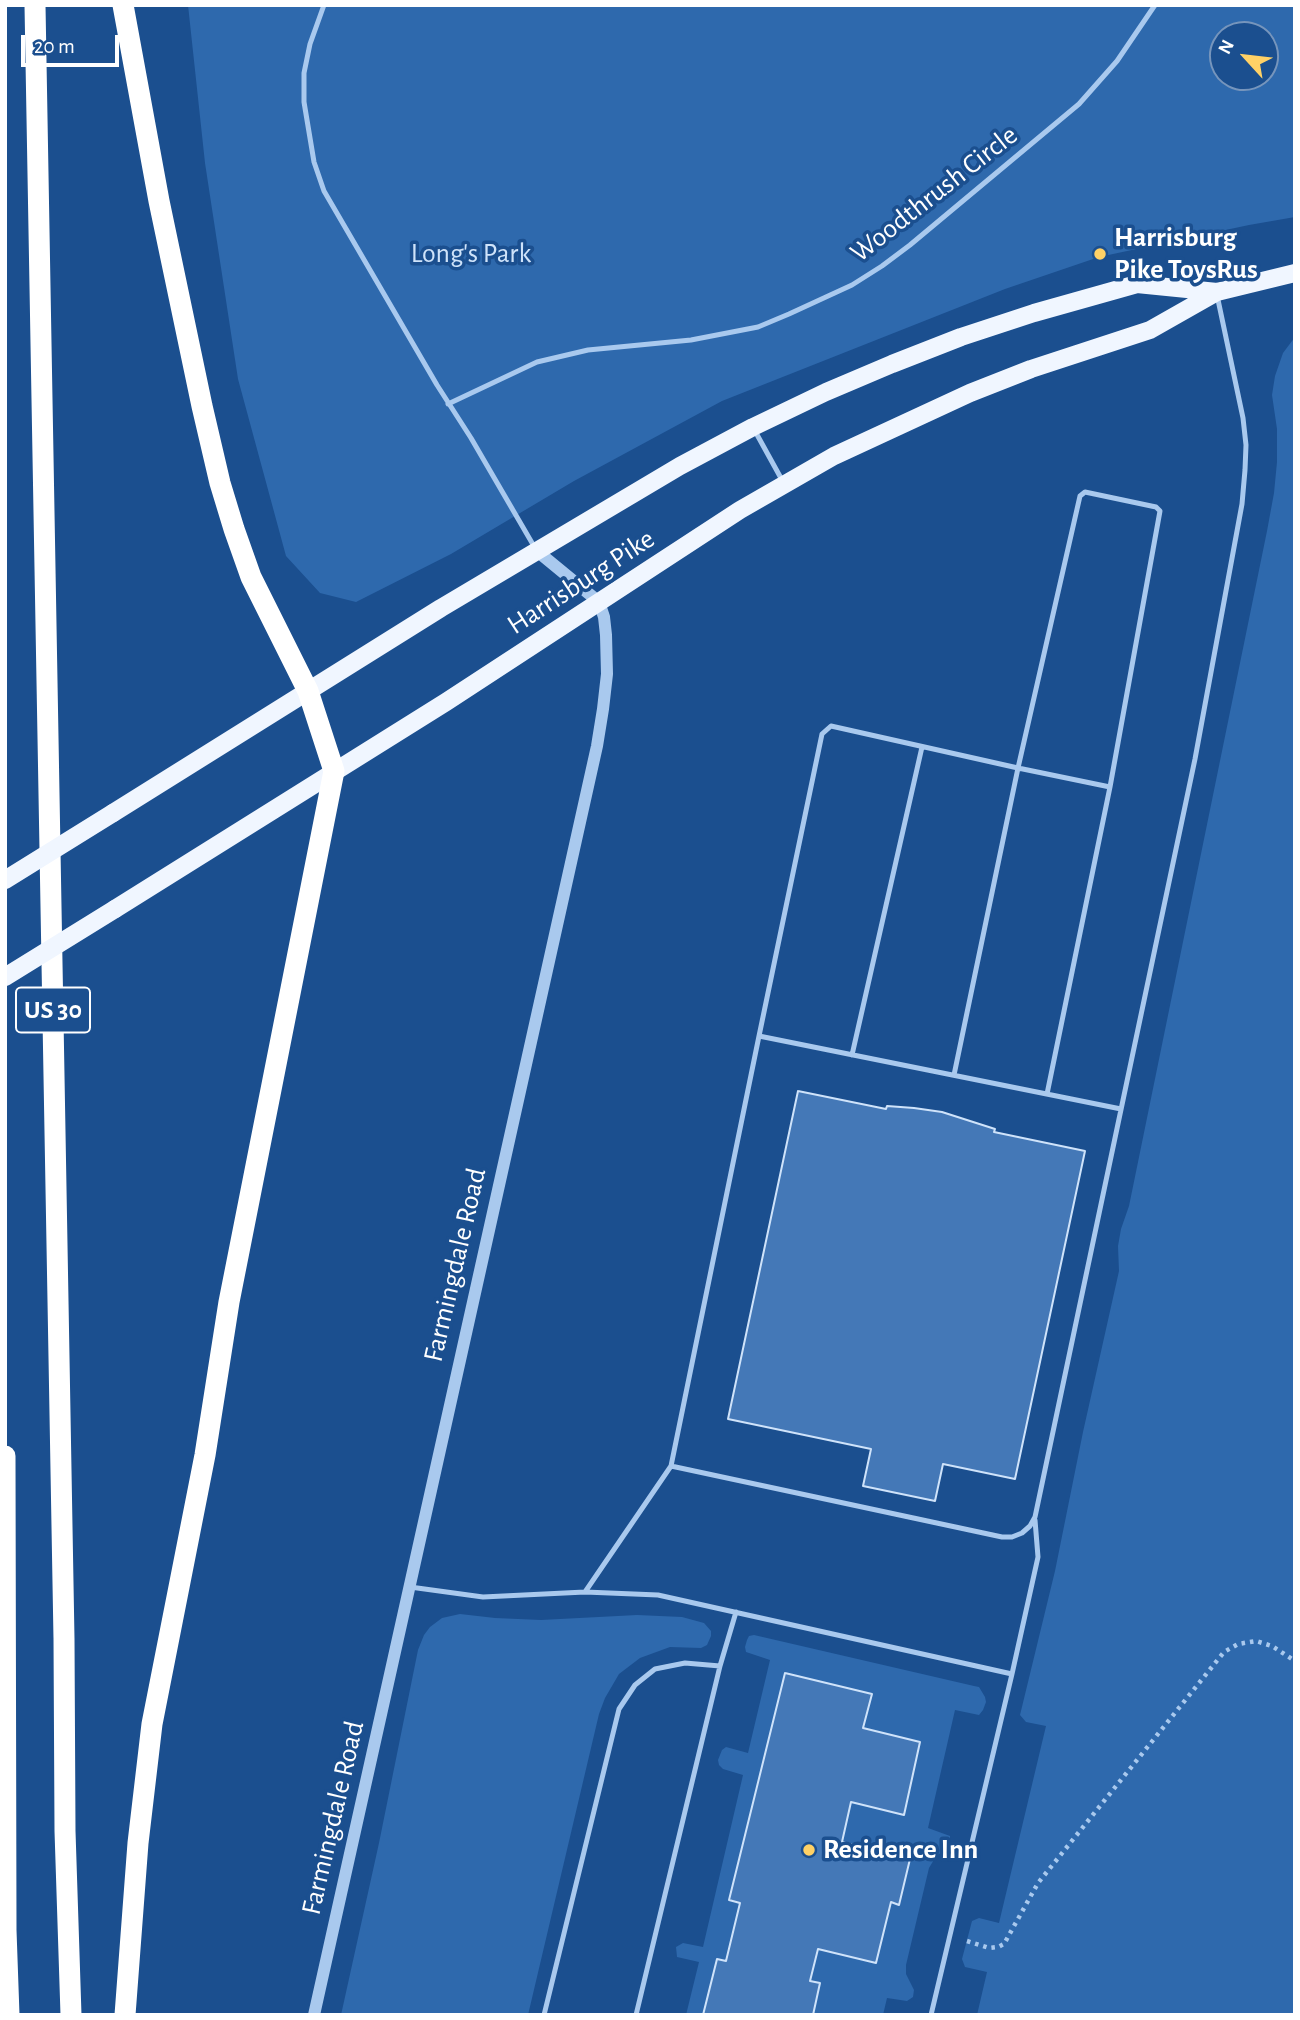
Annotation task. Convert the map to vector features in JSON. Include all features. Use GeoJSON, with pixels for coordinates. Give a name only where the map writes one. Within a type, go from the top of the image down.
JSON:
{"type":"FeatureCollection","features":[{"type":"Feature","properties":{"kind":"highway","name":"US 30"},"geometry":{"type":"LineString","coordinates":[[35,5],[64,1611],[65,1831],[71,2015]]}},
{"type":"Feature","properties":{"kind":"highway"},"geometry":{"type":"LineString","coordinates":[[123,5],[159,201],[220,483],[251,577],[308,691],[334,771],[229,1302],[205,1455],[152,1724],[138,1843],[125,2015]]}},
{"type":"Feature","properties":{"kind":"highway"},"geometry":{"type":"LineString","coordinates":[[5,1455],[6,1930],[9,2015]]}},
{"type":"Feature","properties":{"kind":"main road","name":"Harrisburg Pike"},"geometry":{"type":"LineString","coordinates":[[5,977],[446,702],[784,483],[834,456],[970,393],[1043,365],[1150,330],[1217,292],[1295,273]]}},
{"type":"Feature","properties":{"kind":"main road","name":"Harrisburg Pike"},"geometry":{"type":"LineString","coordinates":[[5,880],[308,691],[680,466],[826,392],[961,337],[1137,284],[1217,292]]}},
{"type":"Feature","properties":{"kind":"street"},"geometry":{"type":"LineString","coordinates":[[537,551],[599,602]]}},
{"type":"Feature","properties":{"kind":"street","name":"Farmingdale Road"},"geometry":{"type":"LineString","coordinates":[[314,2015],[597,746],[607,674],[604,617],[599,602]]}},
{"type":"Feature","properties":{"kind":"lane"},"geometry":{"type":"LineString","coordinates":[[324,5],[310,44],[304,73],[304,102],[314,162],[324,191],[537,551]]}},
{"type":"Feature","properties":{"kind":"lane","name":"Woodthrush Circle"},"geometry":{"type":"LineString","coordinates":[[448,404],[537,362],[588,350],[691,340],[747,329],[789,314],[852,285],[910,245],[1079,104],[1117,61],[1155,5]]}},
{"type":"Feature","properties":{"kind":"lane"},"geometry":{"type":"LineString","coordinates":[[931,2015],[1038,1557],[1035,1517],[1195,759],[1242,504],[1246,445],[1243,418],[1217,292]]}},
{"type":"Feature","properties":{"kind":"lane"},"geometry":{"type":"LineString","coordinates":[[753,428],[784,483]]}},
{"type":"Feature","properties":{"kind":"lane"},"geometry":{"type":"LineString","coordinates":[[954,1075],[1018,768],[1080,496],[1085,492],[1156,507],[1160,511],[1110,787],[1047,1094]]}},
{"type":"Feature","properties":{"kind":"lane"},"geometry":{"type":"LineString","coordinates":[[586,1592],[671,1466],[822,734],[831,726],[1110,787]]}},
{"type":"Feature","properties":{"kind":"lane"},"geometry":{"type":"LineString","coordinates":[[852,1055],[922,747]]}},
{"type":"Feature","properties":{"kind":"lane"},"geometry":{"type":"LineString","coordinates":[[759,1036],[1121,1109]]}},
{"type":"Feature","properties":{"kind":"lane"},"geometry":{"type":"LineString","coordinates":[[671,1466],[1003,1537],[1022,1533],[1035,1517]]}},
{"type":"Feature","properties":{"kind":"lane"},"geometry":{"type":"LineString","coordinates":[[410,1587],[483,1597],[586,1592],[658,1595],[1012,1674]]}},
{"type":"Feature","properties":{"kind":"lane"},"geometry":{"type":"LineString","coordinates":[[636,2015],[720,1665],[736,1612]]}},
{"type":"Feature","properties":{"kind":"lane"},"geometry":{"type":"LineString","coordinates":[[544,2015],[620,1709],[635,1685],[655,1669],[685,1663],[720,1665]]}},
{"type":"Feature","properties":{"kind":"path"},"geometry":{"type":"LineString","coordinates":[[967,1941],[989,1948],[1004,1944],[1038,1883],[1224,1652],[1238,1644],[1264,1642],[1295,1661]]}},
{"type":"Feature","properties":{"kind":"green space","name":"Long's Park"},"geometry":{"type":"Polygon","coordinates":[[[188,5],[1295,5],[1295,217],[1099,257],[1005,289],[722,401],[574,481],[451,554],[356,602],[320,593],[286,556],[238,379],[205,163],[188,5]]]}},
{"type":"Feature","properties":{"kind":"green space"},"geometry":{"type":"Polygon","coordinates":[[[1295,337],[1295,2015],[977,2015],[987,1972],[965,1967],[962,1959],[972,1921],[979,1918],[999,1923],[1046,1726],[1026,1722],[1020,1715],[1055,1571],[1119,1271],[1118,1246],[1121,1229],[1129,1206],[1267,531],[1277,462],[1277,429],[1272,395],[1275,376],[1283,353],[1295,337]]]}},
{"type":"Feature","properties":{"kind":"green space"},"geometry":{"type":"Polygon","coordinates":[[[460,1614],[541,1620],[637,1615],[682,1617],[704,1623],[711,1631],[711,1636],[707,1645],[701,1648],[670,1647],[640,1658],[619,1674],[605,1698],[528,2015],[341,2015],[418,1650],[430,1627],[442,1618],[460,1614]]]}},
{"type":"Feature","properties":{"kind":"green space"},"geometry":{"type":"Polygon","coordinates":[[[754,1635],[979,1687],[985,1697],[986,1702],[979,1715],[955,1710],[928,1828],[950,1836],[950,1844],[929,1868],[906,1965],[906,1974],[914,1990],[913,1997],[907,2001],[887,1998],[883,2015],[813,2015],[820,1984],[810,1981],[818,1949],[876,1962],[891,1902],[899,1904],[910,1859],[842,1842],[851,1802],[904,1815],[920,1742],[863,1728],[871,1694],[785,1673],[729,1900],[740,1903],[726,1961],[717,1959],[703,2015],[686,2015],[699,1962],[677,1957],[676,1947],[683,1943],[703,1947],[743,1775],[723,1769],[718,1760],[726,1747],[748,1753],[770,1660],[746,1652],[747,1640],[754,1635]]]}},
{"type":"Feature","properties":{"kind":"building"},"geometry":{"type":"Polygon","coordinates":[[[798,1091],[886,1109],[887,1106],[942,1112],[995,1129],[994,1132],[1085,1151],[1015,1479],[943,1464],[935,1501],[863,1486],[871,1449],[728,1419],[798,1091]]]}},
{"type":"Feature","properties":{"kind":"building","name":"Residence Inn"},"geometry":{"type":"Polygon","coordinates":[[[785,1673],[872,1694],[863,1728],[920,1742],[904,1815],[851,1802],[842,1842],[910,1859],[899,1905],[891,1902],[876,1963],[818,1949],[810,1981],[820,1983],[813,2015],[703,2015],[717,1959],[726,1961],[740,1903],[729,1900],[785,1673]]]}},
{"type":"Feature","properties":{"kind":"place","name":"Harrisburg Pike ToysRus"},"geometry":{"type":"Point","coordinates":[1100,254]}},
{"type":"Feature","properties":{"kind":"place","name":"Residence Inn"},"geometry":{"type":"Point","coordinates":[809,1850]}}]}
